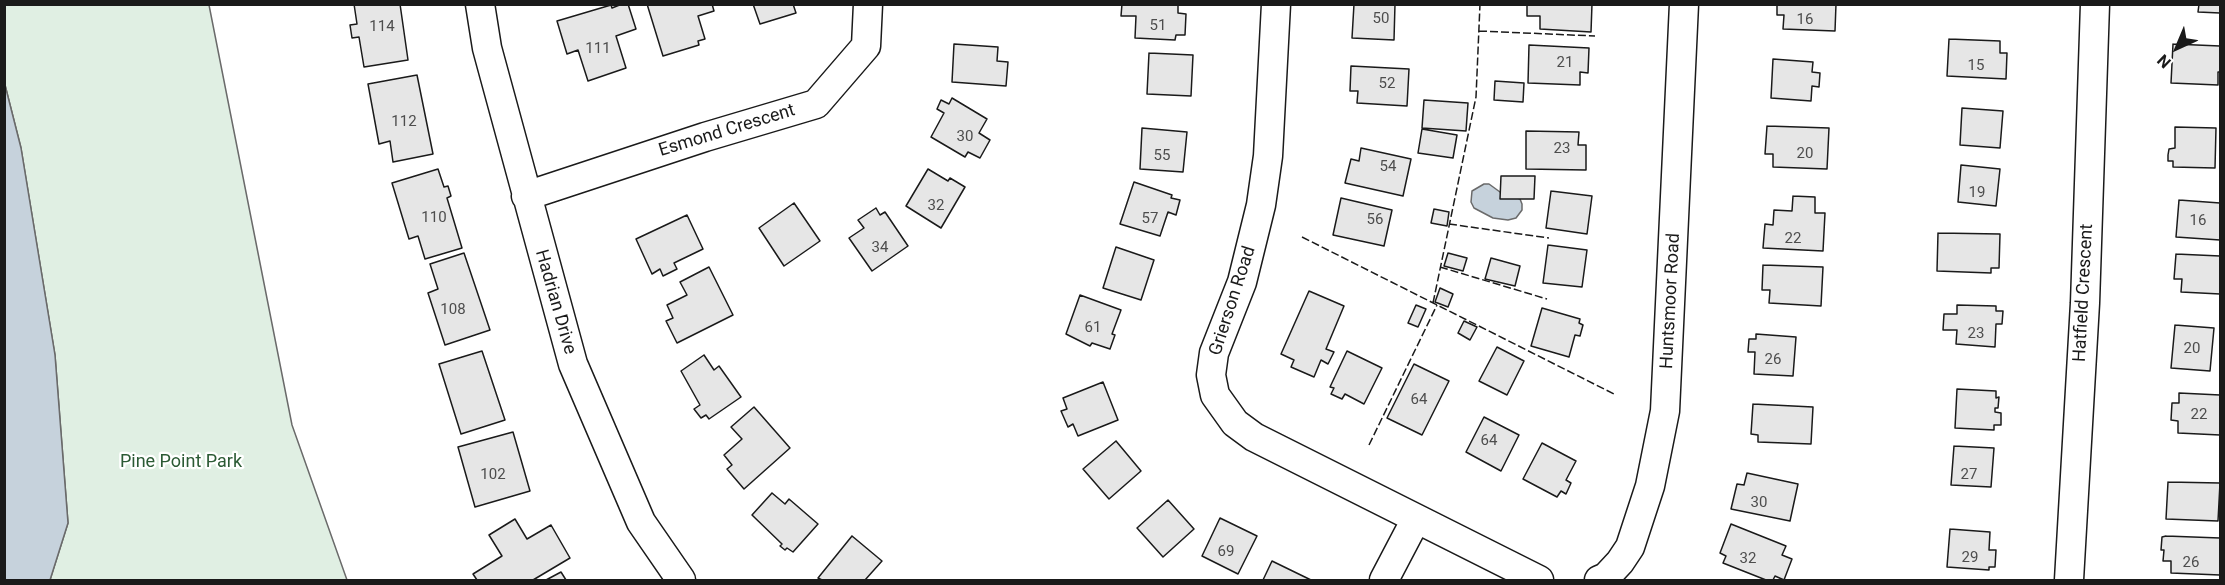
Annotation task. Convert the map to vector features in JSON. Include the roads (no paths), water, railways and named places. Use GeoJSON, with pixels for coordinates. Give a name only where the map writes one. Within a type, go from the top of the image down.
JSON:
{"type":"FeatureCollection","features":[{"type":"Feature","properties":{"kind":"street","name":"Hadrian Drive"},"geometry":{"type":"LineString","coordinates":[[480,4],[487,48],[573,364],[641,522],[681,580]]}},
{"type":"Feature","properties":{"kind":"street","name":"Esmond Crescent"},"geometry":{"type":"LineString","coordinates":[[526,196],[705,137],[816,104],[866,46],[868,4]]}},
{"type":"Feature","properties":{"kind":"street","name":"Grierson Road"},"geometry":{"type":"LineString","coordinates":[[1276,4],[1268,156],[1261,205],[1242,282],[1214,353],[1211,375],[1215,395],[1224,411],[1235,423],[1254,437],[1416,519]]}},
{"type":"Feature","properties":{"kind":"street","name":"Huntsmoor Road"},"geometry":{"type":"LineString","coordinates":[[1599,580],[1606,577],[1630,547],[1650,486],[1665,411],[1684,4]]}},
{"type":"Feature","properties":{"kind":"street","name":"Hatfield Crescent"},"geometry":{"type":"LineString","coordinates":[[2068,580],[2085,303],[2095,4]]}},
{"type":"Feature","properties":{"kind":"street"},"geometry":{"type":"LineString","coordinates":[[1384,580],[1416,519],[1539,580]]}},
{"type":"Feature","properties":{"kind":"park label","name":"Pine Point Park"},"geometry":{"type":"Point","coordinates":[181,462]}}]}
